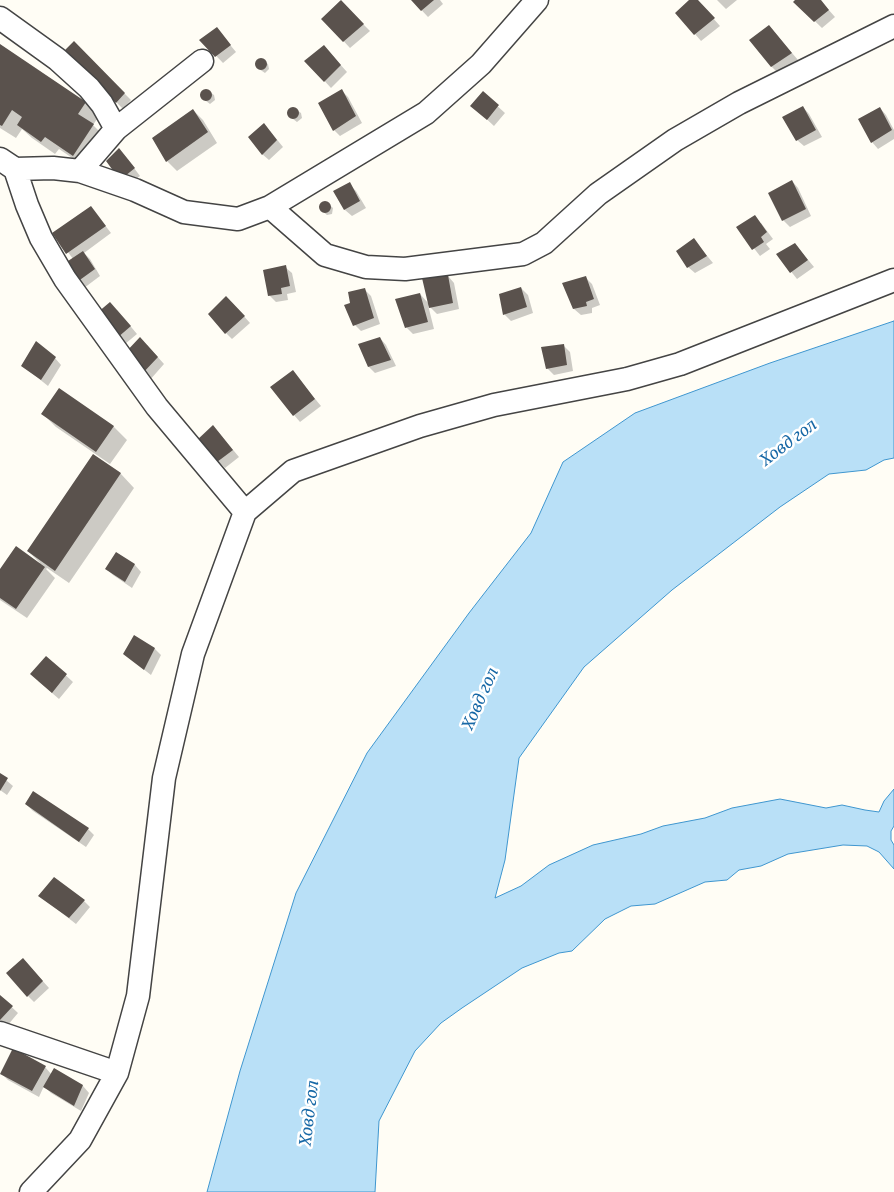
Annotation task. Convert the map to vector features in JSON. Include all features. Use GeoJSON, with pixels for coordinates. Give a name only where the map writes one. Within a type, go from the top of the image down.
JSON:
{"type":"FeatureCollection","features":[{"type":"Feature","properties":{"kind":"street"},"geometry":{"type":"LineString","coordinates":[[245,512],[157,407],[66,279],[41,238],[8,164],[80,171],[135,190],[184,212],[238,219],[270,208],[426,113],[481,64],[537,0]]}},
{"type":"Feature","properties":{"kind":"street"},"geometry":{"type":"LineString","coordinates":[[0,18],[57,59],[89,88],[102,104],[116,129]]}},
{"type":"Feature","properties":{"kind":"street"},"geometry":{"type":"LineString","coordinates":[[270,208],[325,256],[366,267],[405,269],[523,254],[544,243],[598,194],[675,140],[738,103],[894,26]]}},
{"type":"Feature","properties":{"kind":"street"},"geometry":{"type":"LineString","coordinates":[[80,171],[116,129],[202,61]]}},
{"type":"Feature","properties":{"kind":"street"},"geometry":{"type":"LineString","coordinates":[[31,1192],[80,1140],[117,1074],[138,996],[164,778],[193,654],[245,512],[293,471],[420,426],[494,405],[627,379],[680,364],[894,280]]}},
{"type":"Feature","properties":{"kind":"street"},"geometry":{"type":"LineString","coordinates":[[0,1033],[117,1074]]}},
{"type":"Feature","properties":{"kind":"water","name":"Ховд гол"},"geometry":{"type":"Polygon","coordinates":[[[894,321],[894,458],[884,460],[866,470],[829,474],[780,507],[672,590],[584,667],[519,758],[505,860],[495,898],[521,886],[549,865],[593,845],[641,834],[663,826],[705,818],[732,808],[780,799],[826,808],[842,805],[879,812],[884,801],[894,789],[894,826],[891,831],[891,840],[894,845],[894,869],[879,852],[867,846],[843,845],[788,854],[761,866],[739,870],[727,880],[705,882],[655,904],[631,906],[605,919],[572,951],[559,953],[522,968],[462,1008],[441,1023],[415,1051],[379,1121],[375,1192],[207,1192],[240,1071],[296,893],[367,753],[469,613],[531,533],[563,462],[635,413],[770,363],[894,321]]]}},
{"type":"Feature","properties":{"kind":"building"},"geometry":{"type":"Polygon","coordinates":[[[341,0],[364,24],[343,42],[321,19],[341,0]]]}},
{"type":"Feature","properties":{"kind":"building"},"geometry":{"type":"Polygon","coordinates":[[[411,0],[434,0],[421,11],[411,0]]]}},
{"type":"Feature","properties":{"kind":"building"},"geometry":{"type":"Polygon","coordinates":[[[689,0],[698,0],[715,18],[694,35],[675,13],[689,0]]]}},
{"type":"Feature","properties":{"kind":"building"},"geometry":{"type":"Polygon","coordinates":[[[795,0],[821,0],[829,10],[814,22],[793,2],[795,0]]]}},
{"type":"Feature","properties":{"kind":"building"},"geometry":{"type":"Polygon","coordinates":[[[769,25],[792,53],[771,67],[749,40],[769,25]]]}},
{"type":"Feature","properties":{"kind":"building"},"geometry":{"type":"Polygon","coordinates":[[[217,27],[231,45],[215,57],[199,40],[217,27]]]}},
{"type":"Feature","properties":{"kind":"building"},"geometry":{"type":"Polygon","coordinates":[[[74,41],[125,93],[116,103],[64,51],[74,41]]]}},
{"type":"Feature","properties":{"kind":"building"},"geometry":{"type":"Polygon","coordinates":[[[0,44],[86,102],[78,114],[94,124],[73,156],[45,137],[41,142],[17,125],[22,117],[12,110],[2,126],[0,125],[0,44]]]}},
{"type":"Feature","properties":{"kind":"building"},"geometry":{"type":"Polygon","coordinates":[[[324,45],[341,65],[324,82],[304,61],[324,45]]]}},
{"type":"Feature","properties":{"kind":"building"},"geometry":{"type":"Polygon","coordinates":[[[259,58],[263,58],[267,64],[263,70],[259,70],[255,66],[255,62],[259,58]]]}},
{"type":"Feature","properties":{"kind":"building"},"geometry":{"type":"Polygon","coordinates":[[[204,89],[208,89],[212,95],[208,101],[204,101],[200,97],[200,93],[204,89]]]}},
{"type":"Feature","properties":{"kind":"building"},"geometry":{"type":"Polygon","coordinates":[[[342,89],[356,116],[333,131],[318,103],[342,89]]]}},
{"type":"Feature","properties":{"kind":"building"},"geometry":{"type":"Polygon","coordinates":[[[483,91],[499,105],[487,120],[470,106],[483,91]]]}},
{"type":"Feature","properties":{"kind":"building"},"geometry":{"type":"Polygon","coordinates":[[[803,106],[816,130],[796,141],[782,117],[803,106]]]}},
{"type":"Feature","properties":{"kind":"building"},"geometry":{"type":"Polygon","coordinates":[[[291,107],[295,107],[299,113],[295,119],[291,119],[287,115],[287,111],[291,107]]]}},
{"type":"Feature","properties":{"kind":"building"},"geometry":{"type":"Polygon","coordinates":[[[880,107],[892,130],[871,143],[858,119],[880,107]]]}},
{"type":"Feature","properties":{"kind":"building"},"geometry":{"type":"Polygon","coordinates":[[[193,109],[208,132],[166,162],[152,138],[193,109]]]}},
{"type":"Feature","properties":{"kind":"building"},"geometry":{"type":"Polygon","coordinates":[[[264,123],[277,140],[262,155],[248,137],[264,123]]]}},
{"type":"Feature","properties":{"kind":"building"},"geometry":{"type":"Polygon","coordinates":[[[119,148],[135,168],[120,180],[106,161],[119,148]]]}},
{"type":"Feature","properties":{"kind":"building"},"geometry":{"type":"Polygon","coordinates":[[[792,180],[806,209],[782,221],[768,193],[792,180]]]}},
{"type":"Feature","properties":{"kind":"building"},"geometry":{"type":"Polygon","coordinates":[[[350,182],[360,201],[344,210],[333,191],[350,182]]]}},
{"type":"Feature","properties":{"kind":"building"},"geometry":{"type":"Polygon","coordinates":[[[323,201],[327,201],[331,207],[327,213],[323,213],[319,209],[319,205],[323,201]]]}},
{"type":"Feature","properties":{"kind":"building"},"geometry":{"type":"Polygon","coordinates":[[[91,206],[106,226],[66,254],[52,233],[91,206]]]}},
{"type":"Feature","properties":{"kind":"building"},"geometry":{"type":"Polygon","coordinates":[[[755,215],[767,232],[761,237],[764,242],[752,250],[736,227],[755,215]]]}},
{"type":"Feature","properties":{"kind":"building"},"geometry":{"type":"Polygon","coordinates":[[[694,238],[707,256],[687,268],[676,251],[694,238]]]}},
{"type":"Feature","properties":{"kind":"building"},"geometry":{"type":"Polygon","coordinates":[[[795,243],[808,260],[790,273],[776,254],[795,243]]]}},
{"type":"Feature","properties":{"kind":"building"},"geometry":{"type":"Polygon","coordinates":[[[83,251],[95,269],[77,282],[65,263],[83,251]]]}},
{"type":"Feature","properties":{"kind":"building"},"geometry":{"type":"Polygon","coordinates":[[[286,265],[290,286],[281,288],[282,294],[268,296],[263,270],[286,265]]]}},
{"type":"Feature","properties":{"kind":"building"},"geometry":{"type":"Polygon","coordinates":[[[448,275],[453,303],[429,308],[422,278],[448,275]]]}},
{"type":"Feature","properties":{"kind":"building"},"geometry":{"type":"Polygon","coordinates":[[[586,276],[594,299],[586,302],[587,306],[573,309],[562,283],[586,276]]]}},
{"type":"Feature","properties":{"kind":"building"},"geometry":{"type":"Polygon","coordinates":[[[521,287],[527,307],[503,315],[499,294],[521,287]]]}},
{"type":"Feature","properties":{"kind":"building"},"geometry":{"type":"Polygon","coordinates":[[[365,288],[374,318],[353,326],[344,305],[350,303],[348,292],[365,288]]]}},
{"type":"Feature","properties":{"kind":"building"},"geometry":{"type":"Polygon","coordinates":[[[420,293],[428,322],[405,328],[395,299],[420,293]]]}},
{"type":"Feature","properties":{"kind":"building"},"geometry":{"type":"Polygon","coordinates":[[[226,296],[245,316],[225,334],[208,314],[226,296]]]}},
{"type":"Feature","properties":{"kind":"building"},"geometry":{"type":"Polygon","coordinates":[[[110,302],[131,326],[117,338],[97,313],[110,302]]]}},
{"type":"Feature","properties":{"kind":"building"},"geometry":{"type":"Polygon","coordinates":[[[140,337],[158,357],[141,375],[124,354],[140,337]]]}},
{"type":"Feature","properties":{"kind":"building"},"geometry":{"type":"Polygon","coordinates":[[[380,337],[391,360],[368,367],[358,344],[380,337]]]}},
{"type":"Feature","properties":{"kind":"building"},"geometry":{"type":"Polygon","coordinates":[[[36,341],[56,357],[41,380],[21,366],[36,341]]]}},
{"type":"Feature","properties":{"kind":"building"},"geometry":{"type":"Polygon","coordinates":[[[564,344],[567,365],[546,369],[541,347],[564,344]]]}},
{"type":"Feature","properties":{"kind":"building"},"geometry":{"type":"Polygon","coordinates":[[[293,370],[315,399],[293,416],[270,387],[293,370]]]}},
{"type":"Feature","properties":{"kind":"building"},"geometry":{"type":"Polygon","coordinates":[[[59,388],[114,426],[96,452],[41,414],[59,388]]]}},
{"type":"Feature","properties":{"kind":"building"},"geometry":{"type":"Polygon","coordinates":[[[213,425],[233,450],[217,462],[196,441],[213,425]]]}},
{"type":"Feature","properties":{"kind":"building"},"geometry":{"type":"Polygon","coordinates":[[[93,454],[121,473],[55,571],[27,551],[93,454]]]}},
{"type":"Feature","properties":{"kind":"building"},"geometry":{"type":"Polygon","coordinates":[[[16,546],[45,567],[16,609],[0,598],[0,569],[16,546]]]}},
{"type":"Feature","properties":{"kind":"building"},"geometry":{"type":"Polygon","coordinates":[[[116,552],[135,564],[125,582],[105,569],[116,552]]]}},
{"type":"Feature","properties":{"kind":"building"},"geometry":{"type":"Polygon","coordinates":[[[134,635],[155,648],[144,670],[123,654],[134,635]]]}},
{"type":"Feature","properties":{"kind":"building"},"geometry":{"type":"Polygon","coordinates":[[[46,656],[67,674],[52,693],[30,674],[46,656]]]}},
{"type":"Feature","properties":{"kind":"building"},"geometry":{"type":"Polygon","coordinates":[[[0,773],[8,778],[0,791],[0,773]]]}},
{"type":"Feature","properties":{"kind":"building"},"geometry":{"type":"Polygon","coordinates":[[[33,791],[89,828],[79,842],[25,804],[33,791]]]}},
{"type":"Feature","properties":{"kind":"building"},"geometry":{"type":"Polygon","coordinates":[[[54,877],[85,900],[69,918],[38,896],[54,877]]]}},
{"type":"Feature","properties":{"kind":"building"},"geometry":{"type":"Polygon","coordinates":[[[23,958],[43,981],[27,997],[6,973],[23,958]]]}},
{"type":"Feature","properties":{"kind":"building"},"geometry":{"type":"Polygon","coordinates":[[[0,995],[13,1006],[0,1020],[0,995]]]}},
{"type":"Feature","properties":{"kind":"building"},"geometry":{"type":"Polygon","coordinates":[[[13,1048],[46,1066],[32,1091],[0,1074],[13,1048]]]}},
{"type":"Feature","properties":{"kind":"building"},"geometry":{"type":"Polygon","coordinates":[[[54,1068],[83,1085],[74,1106],[43,1087],[54,1068]]]}}]}
